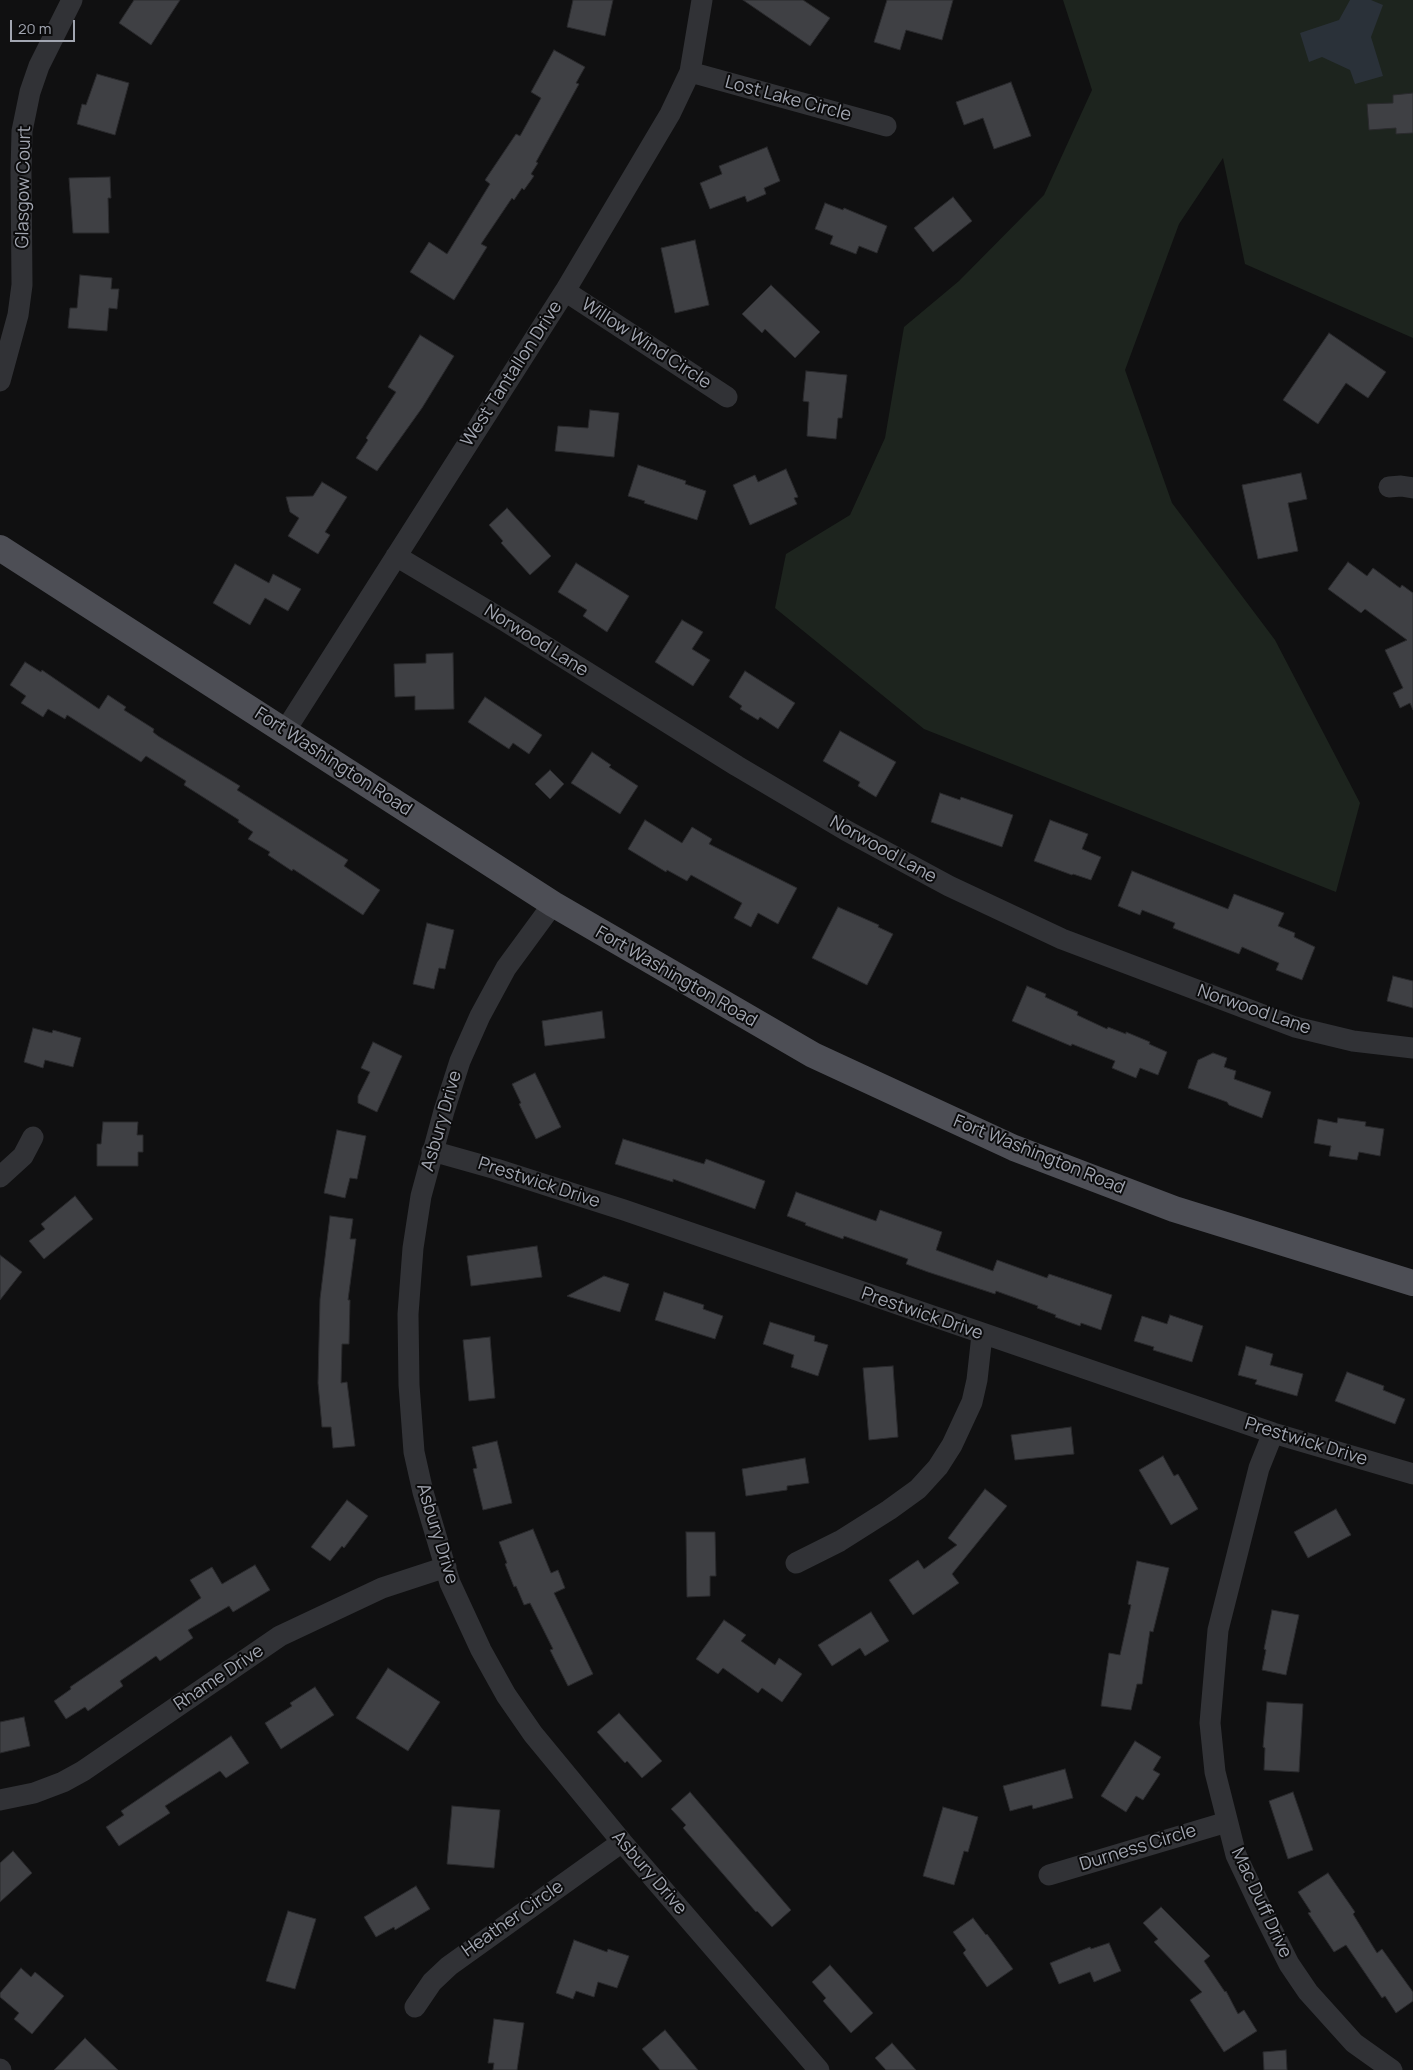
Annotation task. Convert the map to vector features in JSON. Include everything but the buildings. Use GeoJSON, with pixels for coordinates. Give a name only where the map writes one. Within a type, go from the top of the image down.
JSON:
{"type":"FeatureCollection","features":[{"type":"Feature","properties":{"kind":"main road","name":"Fort Washington Road"},"geometry":{"type":"LineString","coordinates":[[0,548],[553,904],[813,1056],[1014,1148],[1174,1209],[1413,1283]]}},
{"type":"Feature","properties":{"kind":"street","name":"Glasgow Court"},"geometry":{"type":"LineString","coordinates":[[0,382],[18,315],[22,285],[21,173],[24,123],[30,92],[39,66],[72,0]]}},
{"type":"Feature","properties":{"kind":"street","name":"West Tantallon Drive"},"geometry":{"type":"LineString","coordinates":[[285,731],[565,291],[670,114],[690,72],[702,0]]}},
{"type":"Feature","properties":{"kind":"street","name":"Lost Lake Circle"},"geometry":{"type":"LineString","coordinates":[[690,72],[886,126]]}},
{"type":"Feature","properties":{"kind":"street","name":"Willow Wind Circle"},"geometry":{"type":"LineString","coordinates":[[565,291],[727,397]]}},
{"type":"Feature","properties":{"kind":"street"},"geometry":{"type":"LineString","coordinates":[[1389,487],[1413,488]]}},
{"type":"Feature","properties":{"kind":"street","name":"Norwood Lane"},"geometry":{"type":"LineString","coordinates":[[396,556],[505,621],[737,766],[847,831],[949,886],[1062,939],[1295,1027],[1353,1041],[1413,1048]]}},
{"type":"Feature","properties":{"kind":"street","name":"Asbury Drive"},"geometry":{"type":"LineString","coordinates":[[553,904],[506,968],[480,1016],[460,1061],[432,1151],[421,1196],[413,1248],[408,1314],[408,1385],[414,1452],[423,1492],[450,1583],[481,1650],[506,1695],[533,1734],[622,1842],[819,2070]]}},
{"type":"Feature","properties":{"kind":"street"},"geometry":{"type":"LineString","coordinates":[[0,1177],[23,1156],[33,1137]]}},
{"type":"Feature","properties":{"kind":"street","name":"Prestwick Drive"},"geometry":{"type":"LineString","coordinates":[[432,1151],[496,1168],[624,1210],[1273,1433],[1413,1474]]}},
{"type":"Feature","properties":{"kind":"street"},"geometry":{"type":"LineString","coordinates":[[796,1563],[840,1541],[889,1510],[918,1489],[938,1468],[952,1445],[972,1402],[977,1380],[982,1334]]}},
{"type":"Feature","properties":{"kind":"street","name":"Mac Duff Drive"},"geometry":{"type":"LineString","coordinates":[[1273,1433],[1259,1468],[1218,1630],[1210,1723],[1215,1772],[1236,1854],[1260,1908],[1289,1964],[1308,1992],[1348,2037],[1392,2070]]}},
{"type":"Feature","properties":{"kind":"street","name":"Rhame Drive"},"geometry":{"type":"LineString","coordinates":[[0,1800],[34,1793],[76,1775],[280,1636],[382,1588],[446,1567]]}},
{"type":"Feature","properties":{"kind":"street","name":"Durness Circle"},"geometry":{"type":"LineString","coordinates":[[1048,1875],[1227,1822]]}},
{"type":"Feature","properties":{"kind":"street","name":"Heather Circle"},"geometry":{"type":"LineString","coordinates":[[415,2007],[432,1982],[449,1966],[622,1842]]}},
{"type":"Feature","properties":{"kind":"shaded area"},"geometry":{"type":"Polygon","coordinates":[[[1063,0],[1413,0],[1413,338],[1245,264],[1223,158],[1179,224],[1125,370],[1172,503],[1275,640],[1360,803],[1336,892],[924,729],[775,608],[786,554],[850,515],[885,438],[904,327],[959,281],[1044,195],[1092,90],[1063,0]]]}},
{"type":"Feature","properties":{"kind":"shaded area"},"geometry":{"type":"Polygon","coordinates":[[[1350,0],[1371,0],[1383,5],[1371,37],[1383,76],[1355,84],[1350,70],[1322,57],[1309,62],[1300,33],[1339,20],[1350,0]]]}}]}
